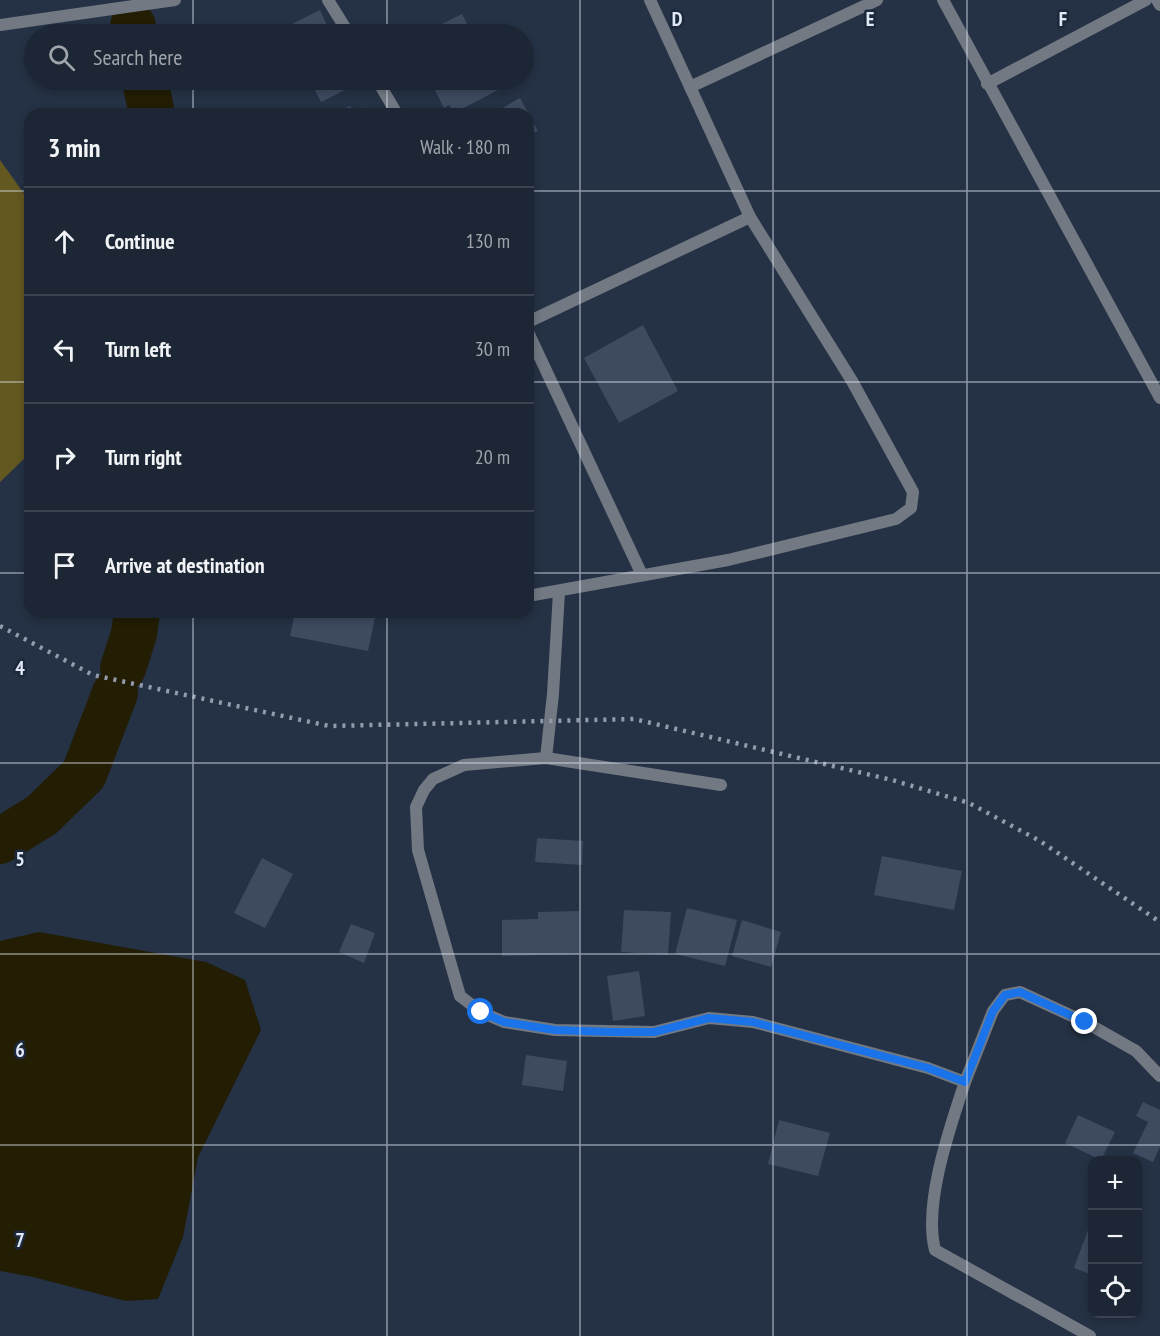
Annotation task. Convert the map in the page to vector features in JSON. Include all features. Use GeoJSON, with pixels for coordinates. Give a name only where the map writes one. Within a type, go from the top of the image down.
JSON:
{"type":"FeatureCollection","features":[{"type":"Feature","properties":{"kind":"street"},"geometry":{"type":"LineString","coordinates":[[0,25],[175,0]]}},
{"type":"Feature","properties":{"kind":"street"},"geometry":{"type":"LineString","coordinates":[[328,0],[343,24]]}},
{"type":"Feature","properties":{"kind":"street"},"geometry":{"type":"LineString","coordinates":[[534,595],[728,560],[897,519],[910,508],[913,492],[852,381],[750,217],[650,0]]}},
{"type":"Feature","properties":{"kind":"street"},"geometry":{"type":"LineString","coordinates":[[690,87],[877,0]]}},
{"type":"Feature","properties":{"kind":"street"},"geometry":{"type":"LineString","coordinates":[[943,0],[1160,398]]}},
{"type":"Feature","properties":{"kind":"street"},"geometry":{"type":"LineString","coordinates":[[987,84],[1146,0]]}},
{"type":"Feature","properties":{"kind":"street"},"geometry":{"type":"LineString","coordinates":[[1156,0],[1160,5]]}},
{"type":"Feature","properties":{"kind":"street"},"geometry":{"type":"LineString","coordinates":[[382,90],[393,108]]}},
{"type":"Feature","properties":{"kind":"street"},"geometry":{"type":"LineString","coordinates":[[534,319],[750,217]]}},
{"type":"Feature","properties":{"kind":"street"},"geometry":{"type":"LineString","coordinates":[[534,345],[642,575]]}},
{"type":"Feature","properties":{"kind":"street"},"geometry":{"type":"LineString","coordinates":[[546,758],[553,694],[559,592]]}},
{"type":"Feature","properties":{"kind":"street"},"geometry":{"type":"LineString","coordinates":[[721,785],[546,758],[464,765],[433,779],[424,790],[417,807],[418,850],[430,900],[460,996],[471,1006],[504,1022],[555,1030],[654,1032],[709,1018],[753,1022],[928,1068],[965,1082]]}},
{"type":"Feature","properties":{"kind":"street"},"geometry":{"type":"LineString","coordinates":[[1090,1336],[935,1250],[931,1234],[945,1145],[965,1082],[993,1011],[1005,995],[1020,992],[1085,1022],[1136,1051],[1160,1076]]}},
{"type":"Feature","properties":{"kind":"shaded area"},"geometry":{"type":"Polygon","coordinates":[[[0,160],[24,194],[24,459],[0,482],[0,160]]]}},
{"type":"Feature","properties":{"kind":"shaded area"},"geometry":{"type":"Polygon","coordinates":[[[39,932],[206,962],[245,980],[261,1030],[198,1157],[183,1237],[158,1299],[126,1301],[33,1277],[0,1271],[0,941],[39,932]]]}},
{"type":"Feature","properties":{"kind":"building"},"geometry":{"type":"Polygon","coordinates":[[[320,10],[326,24],[292,24],[320,10]]]}},
{"type":"Feature","properties":{"kind":"building"},"geometry":{"type":"Polygon","coordinates":[[[462,14],[467,24],[442,24],[462,14]]]}},
{"type":"Feature","properties":{"kind":"building"},"geometry":{"type":"Polygon","coordinates":[[[315,90],[345,90],[321,102],[315,90]]]}},
{"type":"Feature","properties":{"kind":"building"},"geometry":{"type":"Polygon","coordinates":[[[435,90],[498,90],[464,108],[451,108],[449,105],[444,108],[435,90]]]}},
{"type":"Feature","properties":{"kind":"building"},"geometry":{"type":"Polygon","coordinates":[[[520,98],[525,108],[502,108],[520,98]]]}},
{"type":"Feature","properties":{"kind":"building"},"geometry":{"type":"Polygon","coordinates":[[[643,325],[678,391],[619,423],[584,358],[643,325]]]}},
{"type":"Feature","properties":{"kind":"building"},"geometry":{"type":"Polygon","coordinates":[[[294,618],[375,618],[368,651],[290,636],[294,618]]]}},
{"type":"Feature","properties":{"kind":"building"},"geometry":{"type":"Polygon","coordinates":[[[537,838],[583,841],[582,865],[535,862],[537,838]]]}},
{"type":"Feature","properties":{"kind":"building"},"geometry":{"type":"Polygon","coordinates":[[[882,856],[962,871],[954,910],[874,895],[882,856]]]}},
{"type":"Feature","properties":{"kind":"building"},"geometry":{"type":"Polygon","coordinates":[[[262,858],[293,874],[265,928],[234,913],[262,858]]]}},
{"type":"Feature","properties":{"kind":"building"},"geometry":{"type":"Polygon","coordinates":[[[687,908],[737,920],[725,966],[675,954],[687,908]]]}},
{"type":"Feature","properties":{"kind":"building"},"geometry":{"type":"Polygon","coordinates":[[[624,910],[671,912],[668,955],[621,952],[624,910]]]}},
{"type":"Feature","properties":{"kind":"building"},"geometry":{"type":"Polygon","coordinates":[[[579,911],[579,954],[502,956],[502,920],[538,919],[538,912],[579,911]]]}},
{"type":"Feature","properties":{"kind":"building"},"geometry":{"type":"Polygon","coordinates":[[[742,920],[781,932],[771,967],[732,956],[742,920]]]}},
{"type":"Feature","properties":{"kind":"building"},"geometry":{"type":"Polygon","coordinates":[[[351,924],[375,933],[364,963],[339,952],[351,924]]]}},
{"type":"Feature","properties":{"kind":"building"},"geometry":{"type":"Polygon","coordinates":[[[639,971],[645,1016],[613,1021],[607,976],[639,971]]]}},
{"type":"Feature","properties":{"kind":"building"},"geometry":{"type":"Polygon","coordinates":[[[526,1055],[567,1061],[563,1091],[522,1085],[526,1055]]]}},
{"type":"Feature","properties":{"kind":"building"},"geometry":{"type":"Polygon","coordinates":[[[1143,1102],[1160,1110],[1160,1147],[1153,1162],[1133,1153],[1148,1122],[1136,1116],[1143,1102]]]}},
{"type":"Feature","properties":{"kind":"building"},"geometry":{"type":"Polygon","coordinates":[[[1078,1115],[1115,1132],[1103,1156],[1093,1156],[1065,1143],[1078,1115]]]}},
{"type":"Feature","properties":{"kind":"building"},"geometry":{"type":"Polygon","coordinates":[[[779,1120],[830,1133],[818,1176],[768,1164],[779,1120]]]}},
{"type":"Feature","properties":{"kind":"building"},"geometry":{"type":"Polygon","coordinates":[[[1088,1230],[1088,1273],[1074,1268],[1088,1230]]]}},
{"type":"Feature","properties":{"kind":"waterway"},"geometry":{"type":"LineString","coordinates":[[147,90],[151,108]]}},
{"type":"Feature","properties":{"kind":"waterway"},"geometry":{"type":"LineString","coordinates":[[123,668],[134,634],[136,618]]}},
{"type":"Feature","properties":{"kind":"waterway"},"geometry":{"type":"LineString","coordinates":[[0,841],[42,815],[84,774],[115,693]]}},
{"type":"Feature","properties":{"kind":"railway"},"geometry":{"type":"LineString","coordinates":[[0,626],[93,675],[329,726],[634,719],[892,780],[969,803],[1040,841],[1160,922]]}},
{"type":"Feature","properties":{"kind":"route"},"geometry":{"type":"LineString","coordinates":[[481,1012],[504,1022],[555,1030],[654,1032],[709,1018],[753,1022],[928,1068],[965,1082],[993,1011],[1005,995],[1020,992],[1085,1022]]}}]}
